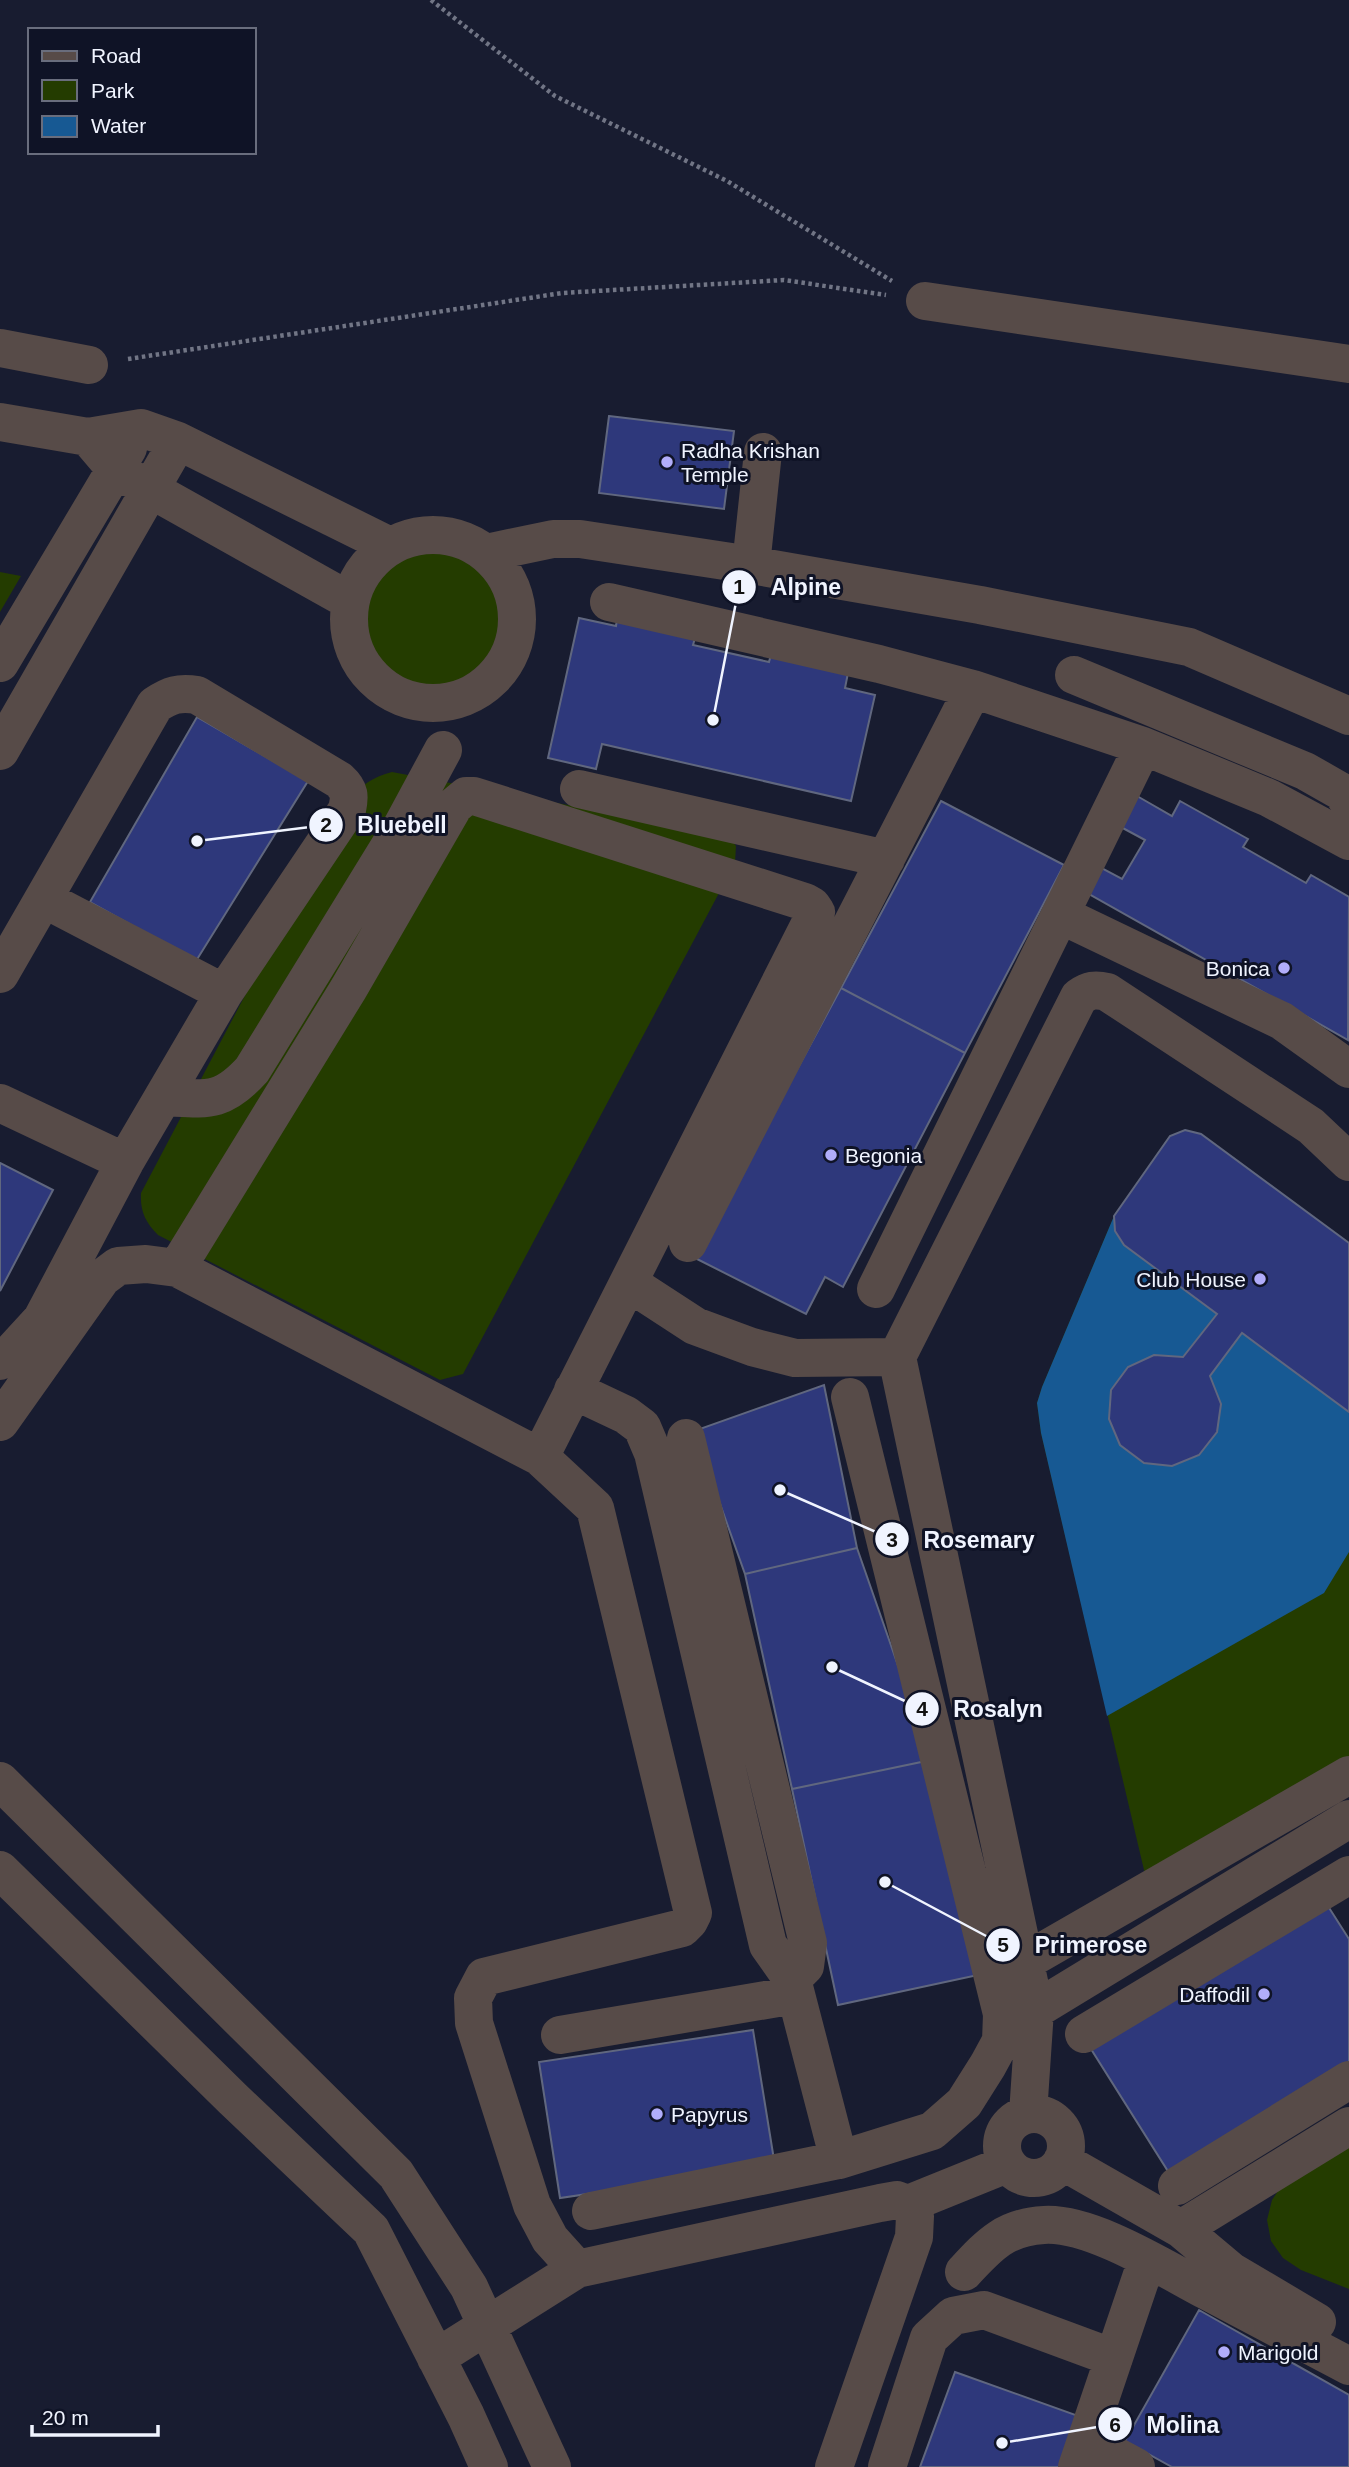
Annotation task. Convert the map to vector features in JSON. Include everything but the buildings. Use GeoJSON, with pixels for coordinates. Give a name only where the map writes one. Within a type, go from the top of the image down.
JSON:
{"type":"FeatureCollection","features":[{"type":"Feature","properties":{"kind":"street"},"geometry":{"type":"LineString","coordinates":[[925,301],[1349,364]]}},
{"type":"Feature","properties":{"kind":"street"},"geometry":{"type":"LineString","coordinates":[[0,348],[89,365]]}},
{"type":"Feature","properties":{"kind":"street"},"geometry":{"type":"LineString","coordinates":[[0,422],[88,437],[141,428],[178,440],[390,546]]}},
{"type":"Feature","properties":{"kind":"street"},"geometry":{"type":"LineString","coordinates":[[0,663],[141,428]]}},
{"type":"Feature","properties":{"kind":"street"},"geometry":{"type":"LineString","coordinates":[[88,437],[116,470],[350,601]]}},
{"type":"Feature","properties":{"kind":"street"},"geometry":{"type":"LineString","coordinates":[[0,751],[178,440]]}},
{"type":"Feature","properties":{"kind":"street"},"geometry":{"type":"LineString","coordinates":[[751,565],[763,452]]}},
{"type":"Feature","properties":{"kind":"street"},"geometry":{"type":"LineString","coordinates":[[439,534],[464,540],[486,553],[500,566],[510,583],[518,610],[516,639],[504,665],[485,686],[460,700],[431,704],[407,699],[384,688],[366,671],[354,649],[349,626],[350,601],[358,579],[372,561],[390,546],[413,537],[439,534]]}},
{"type":"Feature","properties":{"kind":"street"},"geometry":{"type":"LineString","coordinates":[[486,553],[553,539],[580,539],[751,565],[980,605],[1189,647],[1349,716]]}},
{"type":"Feature","properties":{"kind":"street"},"geometry":{"type":"LineString","coordinates":[[608,602],[879,664],[973,689],[1143,746],[1269,799],[1349,841]]}},
{"type":"Feature","properties":{"kind":"street"},"geometry":{"type":"LineString","coordinates":[[1088,627],[1072,683],[1305,771],[1342,792],[1349,803]]}},
{"type":"Feature","properties":{"kind":"street"},"geometry":{"type":"LineString","coordinates":[[688,1243],[973,689]]}},
{"type":"Feature","properties":{"kind":"street"},"geometry":{"type":"LineString","coordinates":[[0,974],[155,705],[170,695],[197,695],[339,780],[351,795],[347,810],[224,993],[125,1162],[41,1319],[10,1354],[0,1361]]}},
{"type":"Feature","properties":{"kind":"street"},"geometry":{"type":"LineString","coordinates":[[431,704],[443,750],[466,796]]}},
{"type":"Feature","properties":{"kind":"street"},"geometry":{"type":"LineString","coordinates":[[876,1289],[1143,746]]}},
{"type":"Feature","properties":{"kind":"street"},"geometry":{"type":"LineString","coordinates":[[163,1097],[207,1099],[234,1090],[252,1070],[402,826],[443,750]]}},
{"type":"Feature","properties":{"kind":"street"},"geometry":{"type":"LineString","coordinates":[[579,789],[886,859]]}},
{"type":"Feature","properties":{"kind":"street"},"geometry":{"type":"LineString","coordinates":[[177,1268],[349,988],[454,806],[466,796],[511,806],[805,902],[816,912],[540,1457]]}},
{"type":"Feature","properties":{"kind":"street"},"geometry":{"type":"LineString","coordinates":[[44,899],[224,993]]}},
{"type":"Feature","properties":{"kind":"street"},"geometry":{"type":"LineString","coordinates":[[1061,915],[1282,1021],[1349,1068]]}},
{"type":"Feature","properties":{"kind":"street"},"geometry":{"type":"LineString","coordinates":[[1028,2114],[1035,2010],[897,1357],[1079,997],[1086,992],[1094,989],[1107,992],[1311,1126],[1349,1162]]}},
{"type":"Feature","properties":{"kind":"street"},"geometry":{"type":"LineString","coordinates":[[0,1103],[125,1162]]}},
{"type":"Feature","properties":{"kind":"street"},"geometry":{"type":"LineString","coordinates":[[0,1422],[102,1278],[118,1266],[146,1264],[177,1268],[540,1457],[595,1508],[693,1913],[682,1928],[484,1977],[473,1998],[474,2023],[533,2205],[550,2239],[578,2269]]}},
{"type":"Feature","properties":{"kind":"street"},"geometry":{"type":"LineString","coordinates":[[629,1283],[695,1326],[752,1347],[795,1358],[897,1357]]}},
{"type":"Feature","properties":{"kind":"street"},"geometry":{"type":"LineString","coordinates":[[573,1390],[626,1415],[642,1427],[653,1453],[768,1945],[794,1987],[839,2160]]}},
{"type":"Feature","properties":{"kind":"street"},"geometry":{"type":"LineString","coordinates":[[591,2211],[839,2160],[932,2131],[964,2103],[1001,2041],[1002,2014],[850,1397]]}},
{"type":"Feature","properties":{"kind":"street"},"geometry":{"type":"LineString","coordinates":[[686,1438],[808,1943],[805,1966],[794,1987]]}},
{"type":"Feature","properties":{"kind":"street"},"geometry":{"type":"LineString","coordinates":[[1026,1961],[1349,1775]]}},
{"type":"Feature","properties":{"kind":"street"},"geometry":{"type":"LineString","coordinates":[[0,1781],[396,2174],[469,2287],[552,2467]]}},
{"type":"Feature","properties":{"kind":"street"},"geometry":{"type":"LineString","coordinates":[[1035,2010],[1349,1819]]}},
{"type":"Feature","properties":{"kind":"street"},"geometry":{"type":"LineString","coordinates":[[0,1870],[371,2230],[489,2467]]}},
{"type":"Feature","properties":{"kind":"street"},"geometry":{"type":"LineString","coordinates":[[1084,2034],[1349,1875]]}},
{"type":"Feature","properties":{"kind":"street"},"geometry":{"type":"LineString","coordinates":[[560,2035],[794,1987]]}},
{"type":"Feature","properties":{"kind":"street"},"geometry":{"type":"LineString","coordinates":[[1177,2186],[1349,2080]]}},
{"type":"Feature","properties":{"kind":"street"},"geometry":{"type":"LineString","coordinates":[[1028,2114],[1048,2117],[1062,2131],[1066,2151],[1055,2170],[1046,2175],[1025,2177],[1007,2164],[1002,2143],[1004,2133],[1018,2118],[1028,2114]]}},
{"type":"Feature","properties":{"kind":"street"},"geometry":{"type":"LineString","coordinates":[[1181,2229],[1349,2126]]}},
{"type":"Feature","properties":{"kind":"street"},"geometry":{"type":"LineString","coordinates":[[1062,2161],[1181,2229],[1231,2271],[1349,2341]]}},
{"type":"Feature","properties":{"kind":"street"},"geometry":{"type":"LineString","coordinates":[[908,2204],[1007,2164]]}},
{"type":"Feature","properties":{"kind":"street"},"geometry":{"type":"LineString","coordinates":[[436,2358],[578,2269],[897,2200],[908,2204],[915,2216],[914,2237],[834,2467]]}},
{"type":"Feature","properties":{"kind":"street"},"geometry":{"type":"LineString","coordinates":[[964,2272],[989,2244],[1013,2230],[1044,2225],[1064,2226],[1082,2231],[1147,2260],[1349,2366]]}},
{"type":"Feature","properties":{"kind":"street"},"geometry":{"type":"LineString","coordinates":[[1136,2467],[1082,2453],[1147,2260]]}},
{"type":"Feature","properties":{"kind":"street"},"geometry":{"type":"LineString","coordinates":[[887,2467],[929,2337],[953,2316],[984,2310],[1114,2358]]}},
{"type":"Feature","properties":{"kind":"path"},"geometry":{"type":"LineString","coordinates":[[431,0],[555,96],[727,181],[925,301]]}},
{"type":"Feature","properties":{"kind":"path"},"geometry":{"type":"LineString","coordinates":[[89,365],[562,293],[784,280],[925,301]]}},
{"type":"Feature","properties":{"kind":"green space"},"geometry":{"type":"Polygon","coordinates":[[[434,545],[463,550],[488,567],[505,592],[510,621],[505,650],[488,675],[463,692],[434,697],[405,692],[380,675],[363,650],[358,621],[363,592],[380,567],[405,550],[434,545]]]}},
{"type":"Feature","properties":{"kind":"green space"},"geometry":{"type":"Polygon","coordinates":[[[0,572],[21,576],[0,612],[0,572]]]}},
{"type":"Feature","properties":{"kind":"green space"},"geometry":{"type":"Polygon","coordinates":[[[392,772],[728,835],[736,846],[735,863],[463,1374],[440,1380],[158,1235],[144,1216],[141,1199],[141,1193],[349,798],[368,782],[392,772]]]}},
{"type":"Feature","properties":{"kind":"green space"},"geometry":{"type":"Polygon","coordinates":[[[1185,1130],[1201,1134],[1349,1243],[1349,1778],[1150,1886],[1041,1433],[1037,1403],[1114,1216],[1170,1136],[1185,1130]]]}},
{"type":"Feature","properties":{"kind":"green space"},"geometry":{"type":"Polygon","coordinates":[[[1349,2142],[1349,2289],[1301,2270],[1283,2258],[1271,2241],[1267,2220],[1272,2200],[1284,2182],[1349,2142]]]}},
{"type":"Feature","properties":{"kind":"water"},"geometry":{"type":"Polygon","coordinates":[[[1114,1216],[1115,1231],[1124,1245],[1217,1314],[1183,1357],[1154,1355],[1128,1367],[1111,1391],[1109,1419],[1120,1445],[1144,1463],[1172,1466],[1199,1455],[1217,1432],[1210,1376],[1242,1333],[1349,1412],[1349,1552],[1324,1593],[1107,1716],[1041,1433],[1037,1403],[1114,1216]]]}},
{"type":"Feature","properties":{"kind":"place","name":"Radha Krishan Temple"},"geometry":{"type":"Point","coordinates":[667,462]}},
{"type":"Feature","properties":{"kind":"place","name":"Alpine"},"geometry":{"type":"Point","coordinates":[713,720]}},
{"type":"Feature","properties":{"kind":"place","name":"Bluebell"},"geometry":{"type":"Point","coordinates":[197,841]}},
{"type":"Feature","properties":{"kind":"place","name":"Bonica"},"geometry":{"type":"Point","coordinates":[1284,968]}},
{"type":"Feature","properties":{"kind":"place","name":"Begonia"},"geometry":{"type":"Point","coordinates":[831,1155]}},
{"type":"Feature","properties":{"kind":"place","name":"Club House"},"geometry":{"type":"Point","coordinates":[1260,1279]}},
{"type":"Feature","properties":{"kind":"place","name":"Rosemary"},"geometry":{"type":"Point","coordinates":[780,1490]}},
{"type":"Feature","properties":{"kind":"place","name":"Rosalyn"},"geometry":{"type":"Point","coordinates":[832,1667]}},
{"type":"Feature","properties":{"kind":"place","name":"Primerose"},"geometry":{"type":"Point","coordinates":[885,1882]}},
{"type":"Feature","properties":{"kind":"place","name":"Daffodil"},"geometry":{"type":"Point","coordinates":[1264,1994]}},
{"type":"Feature","properties":{"kind":"place","name":"Papyrus"},"geometry":{"type":"Point","coordinates":[657,2114]}},
{"type":"Feature","properties":{"kind":"place","name":"Marigold"},"geometry":{"type":"Point","coordinates":[1224,2352]}},
{"type":"Feature","properties":{"kind":"place","name":"Molina"},"geometry":{"type":"Point","coordinates":[1002,2443]}}]}
